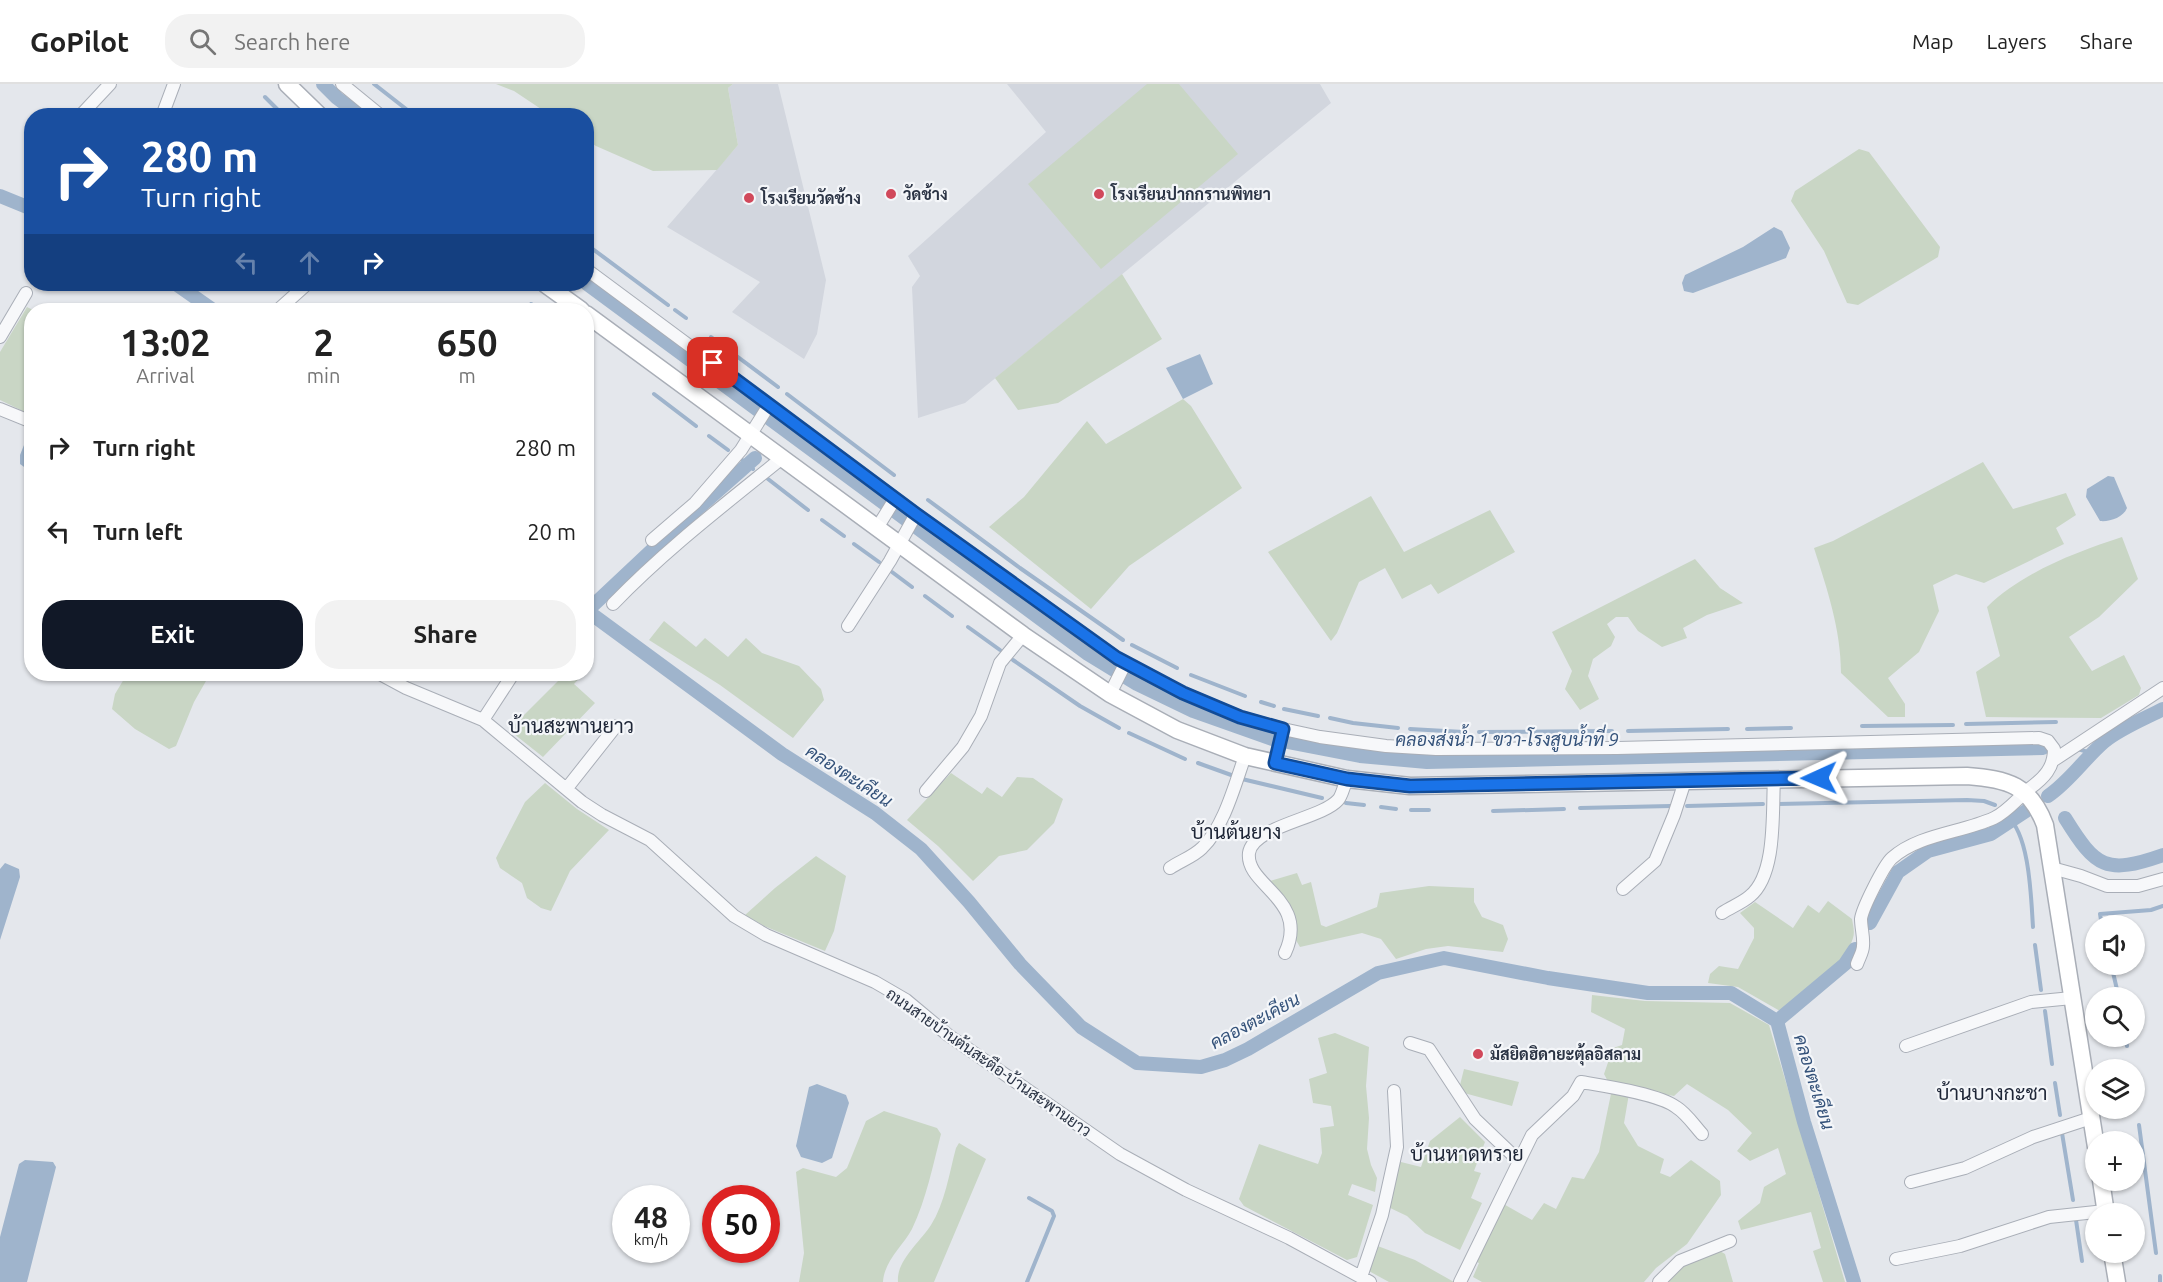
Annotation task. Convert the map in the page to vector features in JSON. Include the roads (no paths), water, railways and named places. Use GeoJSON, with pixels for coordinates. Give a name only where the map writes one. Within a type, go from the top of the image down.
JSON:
{"type":"FeatureCollection","features":[{"type":"Feature","properties":{"kind":"main road"},"geometry":{"type":"LineString","coordinates":[[287,84],[312,108]]}},
{"type":"Feature","properties":{"kind":"main road"},"geometry":{"type":"LineString","coordinates":[[554,291],[569,303]]}},
{"type":"Feature","properties":{"kind":"main road"},"geometry":{"type":"LineString","coordinates":[[594,321],[753,430],[782,458],[880,522],[1023,635],[1177,730],[1245,756],[1276,757],[1347,779],[1410,786],[1968,776],[2004,780],[2026,792],[2042,819],[2052,868],[2085,1080]]}},
{"type":"Feature","properties":{"kind":"main road"},"geometry":{"type":"LineString","coordinates":[[2114,1263],[2117,1282]]}},
{"type":"Feature","properties":{"kind":"street"},"geometry":{"type":"LineString","coordinates":[[88,108],[110,84]]}},
{"type":"Feature","properties":{"kind":"street"},"geometry":{"type":"LineString","coordinates":[[165,108],[174,84]]}},
{"type":"Feature","properties":{"kind":"street"},"geometry":{"type":"LineString","coordinates":[[342,84],[371,108]]}},
{"type":"Feature","properties":{"kind":"street"},"geometry":{"type":"LineString","coordinates":[[594,275],[914,517],[1124,666],[1230,713],[1282,732],[1386,746],[1466,750],[2039,738],[2048,741],[2054,748],[2054,760],[2050,769],[2041,780],[1997,817],[1975,826],[1922,841],[1904,849],[1890,859],[1863,910],[1861,921],[1863,947],[1857,964]]}},
{"type":"Feature","properties":{"kind":"street"},"geometry":{"type":"LineString","coordinates":[[286,303],[299,291]]}},
{"type":"Feature","properties":{"kind":"street"},"geometry":{"type":"LineString","coordinates":[[0,337],[26,293]]}},
{"type":"Feature","properties":{"kind":"street"},"geometry":{"type":"LineString","coordinates":[[652,540],[695,502],[741,450],[767,407]]}},
{"type":"Feature","properties":{"kind":"street"},"geometry":{"type":"LineString","coordinates":[[0,409],[24,419]]}},
{"type":"Feature","properties":{"kind":"street"},"geometry":{"type":"LineString","coordinates":[[614,604],[632,584],[693,529],[782,458]]}},
{"type":"Feature","properties":{"kind":"street"},"geometry":{"type":"LineString","coordinates":[[880,522],[893,501]]}},
{"type":"Feature","properties":{"kind":"street"},"geometry":{"type":"LineString","coordinates":[[848,626],[914,517]]}},
{"type":"Feature","properties":{"kind":"street"},"geometry":{"type":"LineString","coordinates":[[926,791],[963,747],[981,716],[1000,663],[1023,635]]}},
{"type":"Feature","properties":{"kind":"street"},"geometry":{"type":"LineString","coordinates":[[1112,689],[1124,666]]}},
{"type":"Feature","properties":{"kind":"street","name":"ถนนสายบ้านต้นสะตือ-บ้านสะพานยาว"},"geometry":{"type":"LineString","coordinates":[[393,681],[483,720],[602,815],[650,840],[734,916],[766,934],[875,982],[906,1000],[948,1035],[995,1069],[1120,1154],[1186,1190],[1289,1238],[1365,1280]]}},
{"type":"Feature","properties":{"kind":"street"},"geometry":{"type":"LineString","coordinates":[[483,720],[508,681]]}},
{"type":"Feature","properties":{"kind":"street"},"geometry":{"type":"LineString","coordinates":[[2054,760],[2163,688]]}},
{"type":"Feature","properties":{"kind":"street"},"geometry":{"type":"LineString","coordinates":[[567,788],[616,726]]}},
{"type":"Feature","properties":{"kind":"street"},"geometry":{"type":"LineString","coordinates":[[1276,757],[1282,732]]}},
{"type":"Feature","properties":{"kind":"street"},"geometry":{"type":"LineString","coordinates":[[1170,868],[1195,854],[1208,841],[1217,827],[1245,756]]}},
{"type":"Feature","properties":{"kind":"street"},"geometry":{"type":"LineString","coordinates":[[1285,953],[1291,939],[1290,919],[1278,898],[1257,875],[1249,862],[1249,850],[1257,840],[1278,827],[1319,812],[1339,800],[1347,779]]}},
{"type":"Feature","properties":{"kind":"street"},"geometry":{"type":"LineString","coordinates":[[1722,913],[1750,896],[1766,872],[1770,854],[1774,779]]}},
{"type":"Feature","properties":{"kind":"street"},"geometry":{"type":"LineString","coordinates":[[1623,889],[1655,861],[1680,800],[1684,781]]}},
{"type":"Feature","properties":{"kind":"street"},"geometry":{"type":"LineString","coordinates":[[2052,868],[2107,886],[2138,886],[2163,879]]}},
{"type":"Feature","properties":{"kind":"street"},"geometry":{"type":"LineString","coordinates":[[1906,1046],[2031,1002],[2072,998]]}},
{"type":"Feature","properties":{"kind":"street"},"geometry":{"type":"LineString","coordinates":[[1410,1044],[1429,1049],[1475,1119],[1519,1161]]}},
{"type":"Feature","properties":{"kind":"street"},"geometry":{"type":"LineString","coordinates":[[1463,1281],[1532,1135],[1573,1096],[1581,1082],[1671,1103],[1679,1108],[1702,1134]]}},
{"type":"Feature","properties":{"kind":"street"},"geometry":{"type":"LineString","coordinates":[[1365,1280],[1397,1147],[1394,1091]]}},
{"type":"Feature","properties":{"kind":"street"},"geometry":{"type":"LineString","coordinates":[[1911,1182],[1965,1168],[2033,1137],[2088,1119]]}},
{"type":"Feature","properties":{"kind":"street"},"geometry":{"type":"LineString","coordinates":[[1896,1259],[1960,1246],[2049,1217],[2085,1214]]}},
{"type":"Feature","properties":{"kind":"street"},"geometry":{"type":"LineString","coordinates":[[1659,1282],[1680,1261],[1730,1241]]}},
{"type":"Feature","properties":{"kind":"water"},"geometry":{"type":"Polygon","coordinates":[[[1774,227],[1782,231],[1790,248],[1786,258],[1693,293],[1684,291],[1682,283],[1685,275],[1743,247],[1774,227]]]}},
{"type":"Feature","properties":{"kind":"water"},"geometry":{"type":"Polygon","coordinates":[[[1200,354],[1213,384],[1183,399],[1166,368],[1200,354]]]}},
{"type":"Feature","properties":{"kind":"water"},"geometry":{"type":"Polygon","coordinates":[[[24,445],[24,467],[20,464],[20,455],[24,445]]]}},
{"type":"Feature","properties":{"kind":"water"},"geometry":{"type":"Polygon","coordinates":[[[2108,476],[2114,477],[2127,508],[2115,519],[2100,521],[2086,497],[2087,489],[2108,476]]]}},
{"type":"Feature","properties":{"kind":"water"},"geometry":{"type":"Polygon","coordinates":[[[5,863],[19,869],[20,877],[0,940],[0,869],[5,863]]]}},
{"type":"Feature","properties":{"kind":"water"},"geometry":{"type":"Polygon","coordinates":[[[817,1084],[846,1095],[849,1103],[832,1158],[822,1163],[801,1157],[796,1146],[809,1087],[817,1084]]]}},
{"type":"Feature","properties":{"kind":"water"},"geometry":{"type":"Polygon","coordinates":[[[25,1160],[53,1162],[56,1167],[27,1282],[0,1282],[0,1237],[19,1164],[25,1160]]]}},
{"type":"Feature","properties":{"kind":"waterway","name":"คลองส่งน้ำ 1 ขวา-โรงสูบน้ำที่ 9"},"geometry":{"type":"LineString","coordinates":[[323,84],[350,108]]}},
{"type":"Feature","properties":{"kind":"waterway"},"geometry":{"type":"LineString","coordinates":[[374,84],[405,108]]}},
{"type":"Feature","properties":{"kind":"waterway"},"geometry":{"type":"LineString","coordinates":[[265,97],[276,108]]}},
{"type":"Feature","properties":{"kind":"waterway","name":"คลองตะเคียน"},"geometry":{"type":"LineString","coordinates":[[0,196],[24,206]]}},
{"type":"Feature","properties":{"kind":"waterway"},"geometry":{"type":"LineString","coordinates":[[594,250],[668,305]]}},
{"type":"Feature","properties":{"kind":"waterway","name":"คลองส่งน้ำ 1 ขวา-โรงสูบน้ำที่ 9"},"geometry":{"type":"LineString","coordinates":[[594,289],[1088,654],[1137,684],[1193,711],[1272,739],[1360,756],[1427,762],[2043,748]]}},
{"type":"Feature","properties":{"kind":"waterway","name":"คลองตะเคียน"},"geometry":{"type":"LineString","coordinates":[[186,291],[203,303]]}},
{"type":"Feature","properties":{"kind":"waterway"},"geometry":{"type":"LineString","coordinates":[[675,310],[686,318]]}},
{"type":"Feature","properties":{"kind":"waterway"},"geometry":{"type":"LineString","coordinates":[[711,337],[778,387]]}},
{"type":"Feature","properties":{"kind":"waterway"},"geometry":{"type":"LineString","coordinates":[[654,394],[696,426]]}},
{"type":"Feature","properties":{"kind":"waterway"},"geometry":{"type":"LineString","coordinates":[[787,394],[894,475]]}},
{"type":"Feature","properties":{"kind":"waterway"},"geometry":{"type":"LineString","coordinates":[[709,436],[728,450]]}},
{"type":"Feature","properties":{"kind":"waterway"},"geometry":{"type":"LineString","coordinates":[[594,604],[755,458]]}},
{"type":"Feature","properties":{"kind":"waterway"},"geometry":{"type":"LineString","coordinates":[[741,459],[753,469]]}},
{"type":"Feature","properties":{"kind":"waterway"},"geometry":{"type":"LineString","coordinates":[[768,479],[808,510]]}},
{"type":"Feature","properties":{"kind":"waterway"},"geometry":{"type":"LineString","coordinates":[[928,500],[1123,640]]}},
{"type":"Feature","properties":{"kind":"waterway"},"geometry":{"type":"LineString","coordinates":[[822,520],[844,536]]}},
{"type":"Feature","properties":{"kind":"waterway"},"geometry":{"type":"LineString","coordinates":[[854,544],[879,562]]}},
{"type":"Feature","properties":{"kind":"waterway"},"geometry":{"type":"LineString","coordinates":[[892,572],[912,587]]}},
{"type":"Feature","properties":{"kind":"waterway"},"geometry":{"type":"LineString","coordinates":[[925,596],[952,616]]}},
{"type":"Feature","properties":{"kind":"waterway","name":"คลองตะเคียน"},"geometry":{"type":"LineString","coordinates":[[594,616],[782,754],[875,813],[921,849],[1020,964],[1081,1027],[1137,1063],[1201,1067],[1225,1060],[1248,1049],[1378,973],[1444,958],[1548,978],[1648,993],[1731,993],[1777,1021],[1804,1122],[1854,1282]]}},
{"type":"Feature","properties":{"kind":"waterway"},"geometry":{"type":"LineString","coordinates":[[968,627],[1000,650]]}},
{"type":"Feature","properties":{"kind":"waterway"},"geometry":{"type":"LineString","coordinates":[[1132,645],[1177,668]]}},
{"type":"Feature","properties":{"kind":"waterway"},"geometry":{"type":"LineString","coordinates":[[1013,660],[1080,706],[1119,728]]}},
{"type":"Feature","properties":{"kind":"waterway"},"geometry":{"type":"LineString","coordinates":[[1191,675],[1245,696]]}},
{"type":"Feature","properties":{"kind":"waterway"},"geometry":{"type":"LineString","coordinates":[[1261,702],[1274,706]]}},
{"type":"Feature","properties":{"kind":"waterway"},"geometry":{"type":"LineString","coordinates":[[1284,709],[1318,716]]}},
{"type":"Feature","properties":{"kind":"waterway"},"geometry":{"type":"LineString","coordinates":[[2048,796],[2111,736],[2163,709]]}},
{"type":"Feature","properties":{"kind":"waterway"},"geometry":{"type":"LineString","coordinates":[[1330,718],[1398,728]]}},
{"type":"Feature","properties":{"kind":"waterway"},"geometry":{"type":"LineString","coordinates":[[1966,724],[2056,722]]}},
{"type":"Feature","properties":{"kind":"waterway"},"geometry":{"type":"LineString","coordinates":[[1862,726],[1953,725]]}},
{"type":"Feature","properties":{"kind":"waterway"},"geometry":{"type":"LineString","coordinates":[[1747,729],[1791,728]]}},
{"type":"Feature","properties":{"kind":"waterway"},"geometry":{"type":"LineString","coordinates":[[1410,729],[1463,732]]}},
{"type":"Feature","properties":{"kind":"waterway"},"geometry":{"type":"LineString","coordinates":[[1628,731],[1728,729]]}},
{"type":"Feature","properties":{"kind":"waterway"},"geometry":{"type":"LineString","coordinates":[[1479,732],[1612,731]]}},
{"type":"Feature","properties":{"kind":"waterway"},"geometry":{"type":"LineString","coordinates":[[1129,733],[1185,759]]}},
{"type":"Feature","properties":{"kind":"waterway"},"geometry":{"type":"LineString","coordinates":[[2078,749],[2091,753]]}},
{"type":"Feature","properties":{"kind":"waterway"},"geometry":{"type":"LineString","coordinates":[[1198,763],[1234,776]]}},
{"type":"Feature","properties":{"kind":"waterway"},"geometry":{"type":"LineString","coordinates":[[1242,779],[1322,798]]}},
{"type":"Feature","properties":{"kind":"waterway"},"geometry":{"type":"LineString","coordinates":[[1777,804],[1967,800],[1984,801],[1995,805]]}},
{"type":"Feature","properties":{"kind":"waterway"},"geometry":{"type":"LineString","coordinates":[[1346,803],[1364,805]]}},
{"type":"Feature","properties":{"kind":"waterway"},"geometry":{"type":"LineString","coordinates":[[1687,806],[1763,804]]}},
{"type":"Feature","properties":{"kind":"waterway"},"geometry":{"type":"LineString","coordinates":[[1580,808],[1671,806]]}},
{"type":"Feature","properties":{"kind":"waterway"},"geometry":{"type":"LineString","coordinates":[[1381,807],[1396,809]]}},
{"type":"Feature","properties":{"kind":"waterway"},"geometry":{"type":"LineString","coordinates":[[1493,811],[1564,809]]}},
{"type":"Feature","properties":{"kind":"waterway"},"geometry":{"type":"LineString","coordinates":[[1411,810],[1429,810]]}},
{"type":"Feature","properties":{"kind":"waterway"},"geometry":{"type":"LineString","coordinates":[[1870,923],[1898,872],[1928,851],[1991,834],[2026,811]]}},
{"type":"Feature","properties":{"kind":"waterway"},"geometry":{"type":"LineString","coordinates":[[2007,816],[2015,825],[2025,852],[2033,927]]}},
{"type":"Feature","properties":{"kind":"waterway","name":"คลองส่งน้ำ 1 ขวา-โรงสูบน้ำที่ 9"},"geometry":{"type":"LineString","coordinates":[[2065,818],[2085,848],[2104,863],[2128,865],[2163,855]]}},
{"type":"Feature","properties":{"kind":"waterway"},"geometry":{"type":"LineString","coordinates":[[2100,915],[2151,910],[2163,906]]}},
{"type":"Feature","properties":{"kind":"waterway"},"geometry":{"type":"LineString","coordinates":[[2035,945],[2041,990]]}},
{"type":"Feature","properties":{"kind":"waterway"},"geometry":{"type":"LineString","coordinates":[[1777,1021],[1845,964],[1855,949]]}},
{"type":"Feature","properties":{"kind":"waterway"},"geometry":{"type":"LineString","coordinates":[[2114,975],[2116,987]]}},
{"type":"Feature","properties":{"kind":"waterway"},"geometry":{"type":"LineString","coordinates":[[2045,1011],[2052,1064]]}},
{"type":"Feature","properties":{"kind":"waterway"},"geometry":{"type":"LineString","coordinates":[[2055,1083],[2060,1115]]}},
{"type":"Feature","properties":{"kind":"waterway"},"geometry":{"type":"LineString","coordinates":[[2139,1125],[2156,1253]]}},
{"type":"Feature","properties":{"kind":"waterway"},"geometry":{"type":"LineString","coordinates":[[2062,1133],[2073,1200]]}},
{"type":"Feature","properties":{"kind":"waterway"},"geometry":{"type":"LineString","coordinates":[[1027,1282],[1054,1216],[1052,1211],[1029,1198]]}},
{"type":"Feature","properties":{"kind":"waterway"},"geometry":{"type":"LineString","coordinates":[[2076,1220],[2082,1261]]}},
{"type":"Feature","properties":{"kind":"waterway"},"geometry":{"type":"LineString","coordinates":[[2160,1276],[2160,1282]]}},
{"type":"Feature","properties":{"kind":"place","name":"วัดช้าง"},"geometry":{"type":"Point","coordinates":[891,194]}},
{"type":"Feature","properties":{"kind":"place","name":"โรงเรียนปากกรานพิทยา"},"geometry":{"type":"Point","coordinates":[1099,194]}},
{"type":"Feature","properties":{"kind":"place","name":"โรงเรียนวัดช้าง"},"geometry":{"type":"Point","coordinates":[749,198]}},
{"type":"Feature","properties":{"kind":"place","name":"มัสยิดฮิดายะตุ้ลอิสลาม"},"geometry":{"type":"Point","coordinates":[1478,1054]}},
{"type":"Feature","properties":{"kind":"district","name":"บ้านสะพานยาว"},"geometry":{"type":"Point","coordinates":[571,726]}},
{"type":"Feature","properties":{"kind":"district","name":"บ้านต้นยาง"},"geometry":{"type":"Point","coordinates":[1236,832]}},
{"type":"Feature","properties":{"kind":"district","name":"บ้านบางกะชา"},"geometry":{"type":"Point","coordinates":[1992,1093]}},
{"type":"Feature","properties":{"kind":"district","name":"บ้านหาดทราย"},"geometry":{"type":"Point","coordinates":[1467,1154]}}]}
